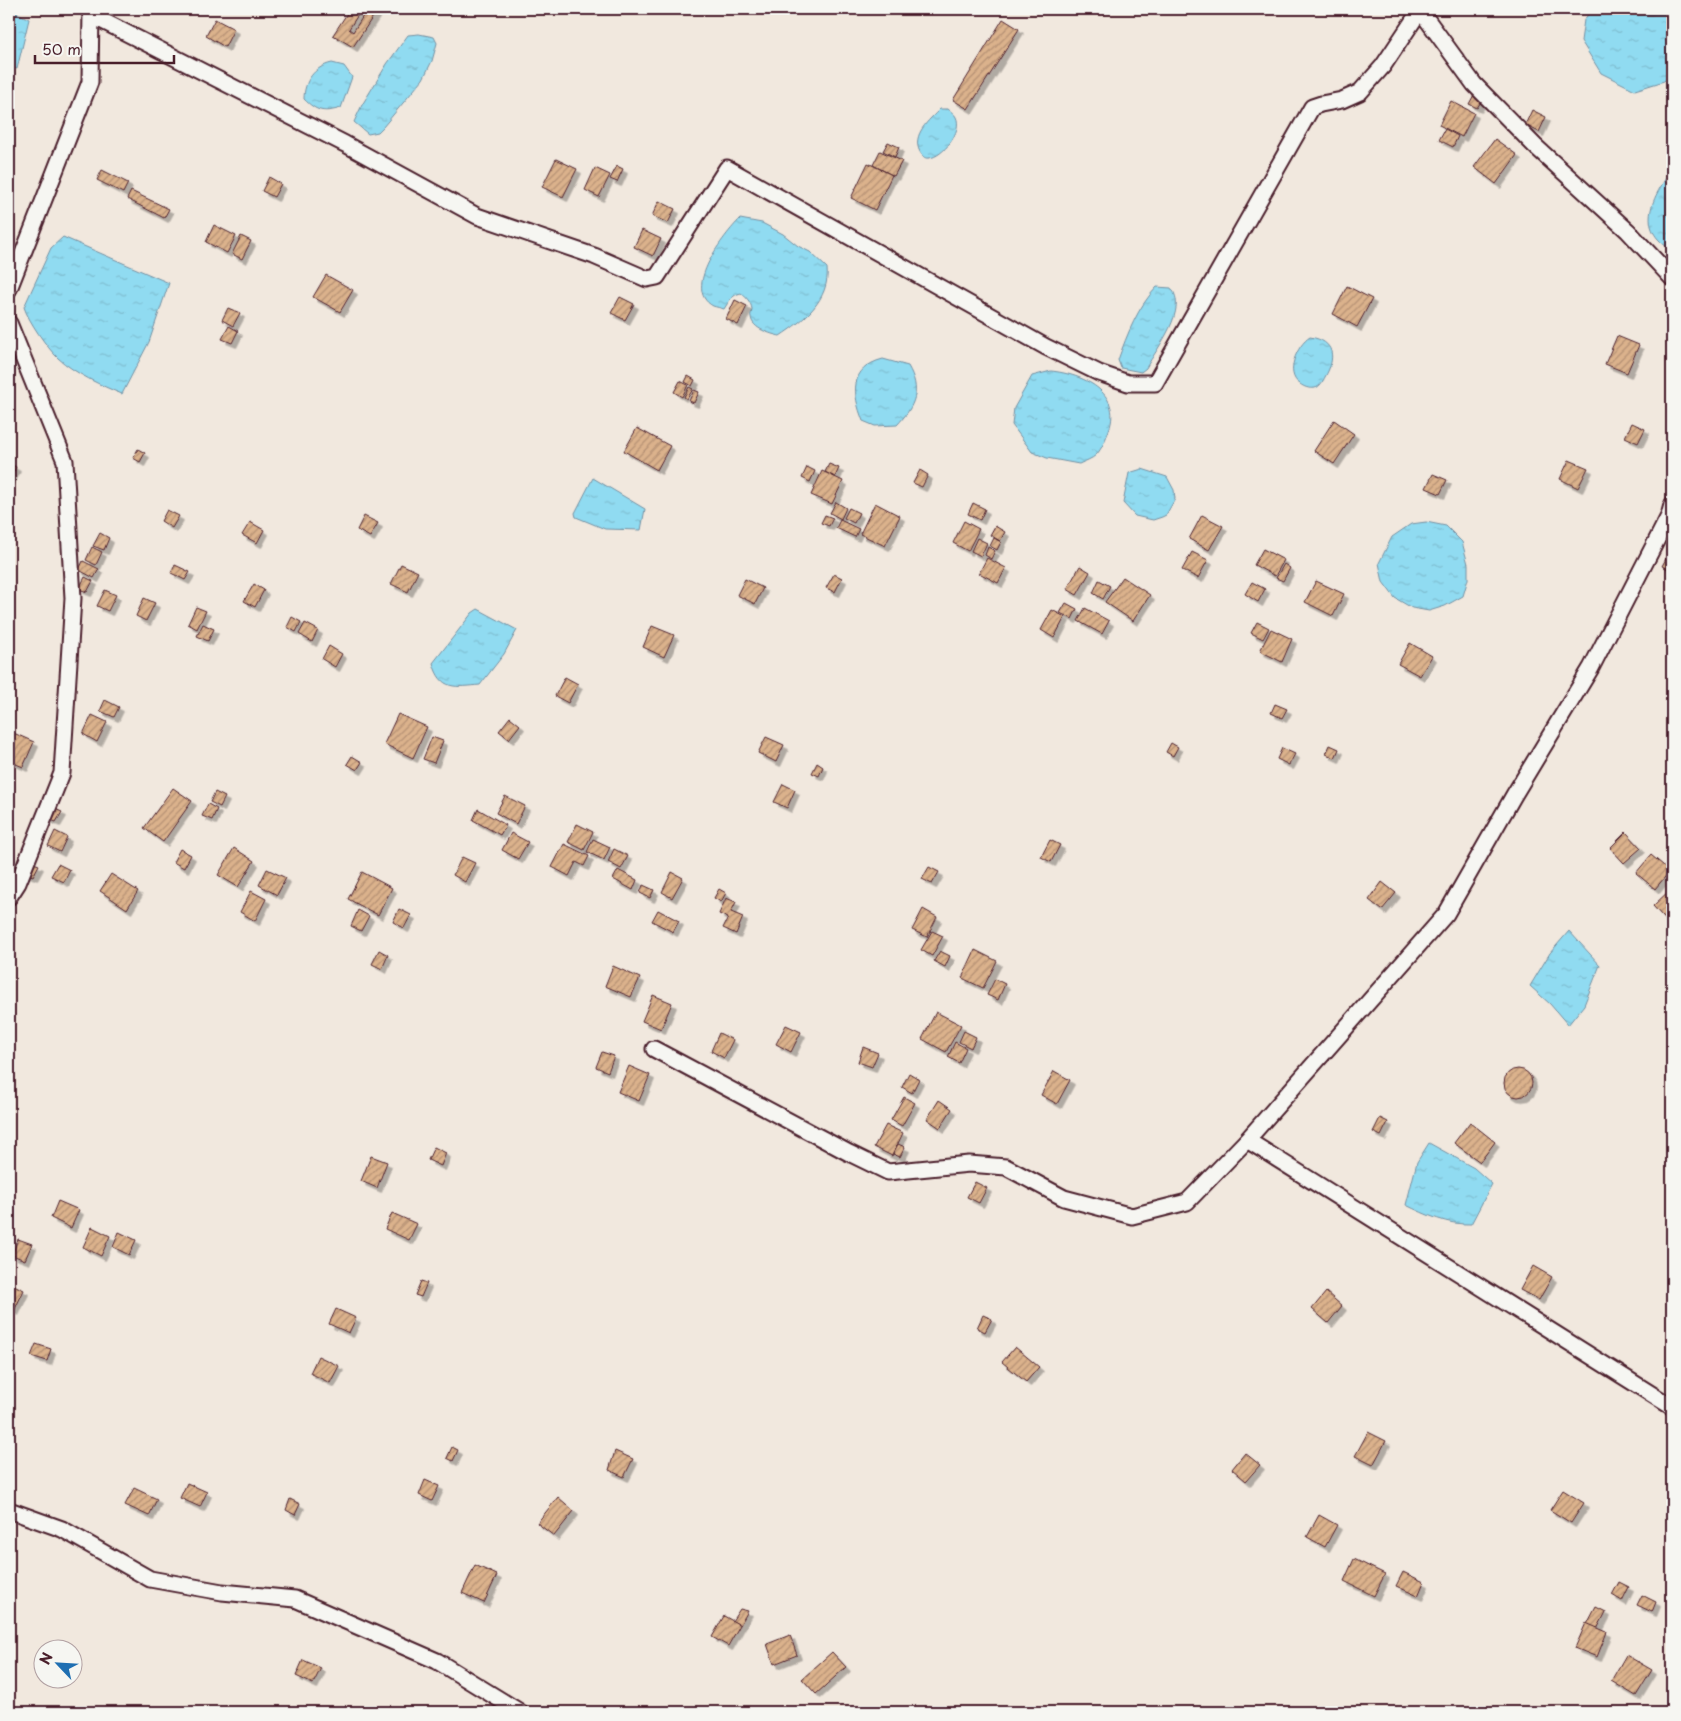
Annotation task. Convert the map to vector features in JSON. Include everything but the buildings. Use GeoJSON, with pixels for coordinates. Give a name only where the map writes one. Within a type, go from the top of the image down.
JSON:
{"type":"FeatureCollection","features":[{"type":"Feature","properties":{"kind":"street"},"geometry":{"type":"LineString","coordinates":[[9,289],[90,82],[91,12],[345,144],[477,216],[594,256],[646,279],[657,277],[727,168],[1046,347],[1099,373],[1128,383],[1155,383],[1312,107],[1342,100],[1360,92],[1383,66],[1421,9],[1474,84],[1535,146],[1628,231],[1672,278]]}},
{"type":"Feature","properties":{"kind":"street"},"geometry":{"type":"LineString","coordinates":[[9,323],[65,460],[73,598],[62,773],[18,883],[9,898]]}},
{"type":"Feature","properties":{"kind":"street"},"geometry":{"type":"LineString","coordinates":[[654,1049],[888,1172],[969,1164],[1006,1167],[1064,1198],[1132,1216],[1188,1202],[1247,1140],[1446,914],[1514,795],[1591,668],[1669,516],[1672,505]]}},
{"type":"Feature","properties":{"kind":"street"},"geometry":{"type":"LineString","coordinates":[[1247,1140],[1672,1406]]}},
{"type":"Feature","properties":{"kind":"street"},"geometry":{"type":"LineString","coordinates":[[9,1510],[62,1529],[150,1579],[222,1592],[295,1599],[437,1661],[520,1712]]}},
{"type":"Feature","properties":{"kind":"water"},"geometry":{"type":"Polygon","coordinates":[[[9,9],[29,19],[17,69],[9,67],[9,9]]]}},
{"type":"Feature","properties":{"kind":"water"},"geometry":{"type":"Polygon","coordinates":[[[1592,9],[1672,9],[1672,73],[1664,81],[1635,90],[1601,73],[1581,41],[1584,20],[1592,9]]]}},
{"type":"Feature","properties":{"kind":"water"},"geometry":{"type":"Polygon","coordinates":[[[419,34],[434,37],[437,43],[432,61],[423,79],[378,132],[368,134],[354,122],[362,105],[387,64],[408,35],[419,34]]]}},
{"type":"Feature","properties":{"kind":"water"},"geometry":{"type":"Polygon","coordinates":[[[332,63],[344,66],[352,77],[341,108],[325,111],[313,107],[304,99],[304,92],[308,81],[315,71],[332,63]]]}},
{"type":"Feature","properties":{"kind":"water"},"geometry":{"type":"Polygon","coordinates":[[[940,109],[948,109],[955,115],[957,129],[946,148],[934,157],[926,158],[918,146],[919,134],[926,123],[940,109]]]}},
{"type":"Feature","properties":{"kind":"water"},"geometry":{"type":"Polygon","coordinates":[[[1672,169],[1672,250],[1660,241],[1653,232],[1650,222],[1654,201],[1672,169]]]}},
{"type":"Feature","properties":{"kind":"water"},"geometry":{"type":"Polygon","coordinates":[[[740,219],[762,223],[783,234],[798,246],[810,252],[827,268],[824,290],[814,308],[780,336],[762,330],[755,325],[751,316],[751,304],[741,293],[733,297],[724,309],[713,306],[704,298],[702,287],[709,262],[716,249],[740,219]]]}},
{"type":"Feature","properties":{"kind":"water"},"geometry":{"type":"Polygon","coordinates":[[[63,237],[169,283],[149,342],[122,394],[80,374],[58,358],[38,334],[24,307],[51,248],[63,237]]]}},
{"type":"Feature","properties":{"kind":"water"},"geometry":{"type":"Polygon","coordinates":[[[1157,287],[1171,288],[1176,297],[1174,317],[1146,368],[1141,372],[1121,368],[1118,360],[1129,331],[1144,303],[1157,287]]]}},
{"type":"Feature","properties":{"kind":"water"},"geometry":{"type":"Polygon","coordinates":[[[1310,337],[1318,339],[1329,346],[1332,357],[1329,370],[1322,382],[1315,388],[1307,388],[1300,384],[1293,374],[1294,360],[1297,353],[1310,337]]]}},
{"type":"Feature","properties":{"kind":"water"},"geometry":{"type":"Polygon","coordinates":[[[883,359],[908,366],[915,383],[915,397],[908,411],[897,425],[875,426],[863,421],[857,401],[856,383],[864,369],[872,363],[883,359]]]}},
{"type":"Feature","properties":{"kind":"water"},"geometry":{"type":"Polygon","coordinates":[[[1051,371],[1075,376],[1087,381],[1105,395],[1110,405],[1112,417],[1102,447],[1090,459],[1079,464],[1047,458],[1032,452],[1012,425],[1014,408],[1032,376],[1051,371]]]}},
{"type":"Feature","properties":{"kind":"water"},"geometry":{"type":"Polygon","coordinates":[[[1142,469],[1167,477],[1174,490],[1175,499],[1166,515],[1153,520],[1135,516],[1123,503],[1129,473],[1142,469]]]}},
{"type":"Feature","properties":{"kind":"water"},"geometry":{"type":"Polygon","coordinates":[[[593,478],[645,509],[641,530],[605,529],[576,517],[575,513],[593,478]]]}},
{"type":"Feature","properties":{"kind":"water"},"geometry":{"type":"Polygon","coordinates":[[[1426,522],[1446,526],[1462,542],[1468,564],[1468,579],[1463,596],[1445,606],[1429,611],[1412,608],[1395,598],[1383,582],[1379,563],[1392,537],[1411,524],[1426,522]]]}},
{"type":"Feature","properties":{"kind":"water"},"geometry":{"type":"Polygon","coordinates":[[[478,609],[517,630],[504,654],[480,685],[456,686],[445,683],[440,679],[433,663],[472,613],[478,609]]]}},
{"type":"Feature","properties":{"kind":"water"},"geometry":{"type":"Polygon","coordinates":[[[1569,931],[1600,965],[1584,1005],[1568,1025],[1550,1004],[1530,986],[1550,953],[1569,931]]]}},
{"type":"Feature","properties":{"kind":"water"},"geometry":{"type":"Polygon","coordinates":[[[1429,1143],[1474,1168],[1492,1184],[1471,1224],[1445,1221],[1406,1205],[1417,1162],[1429,1143]]]}}]}
